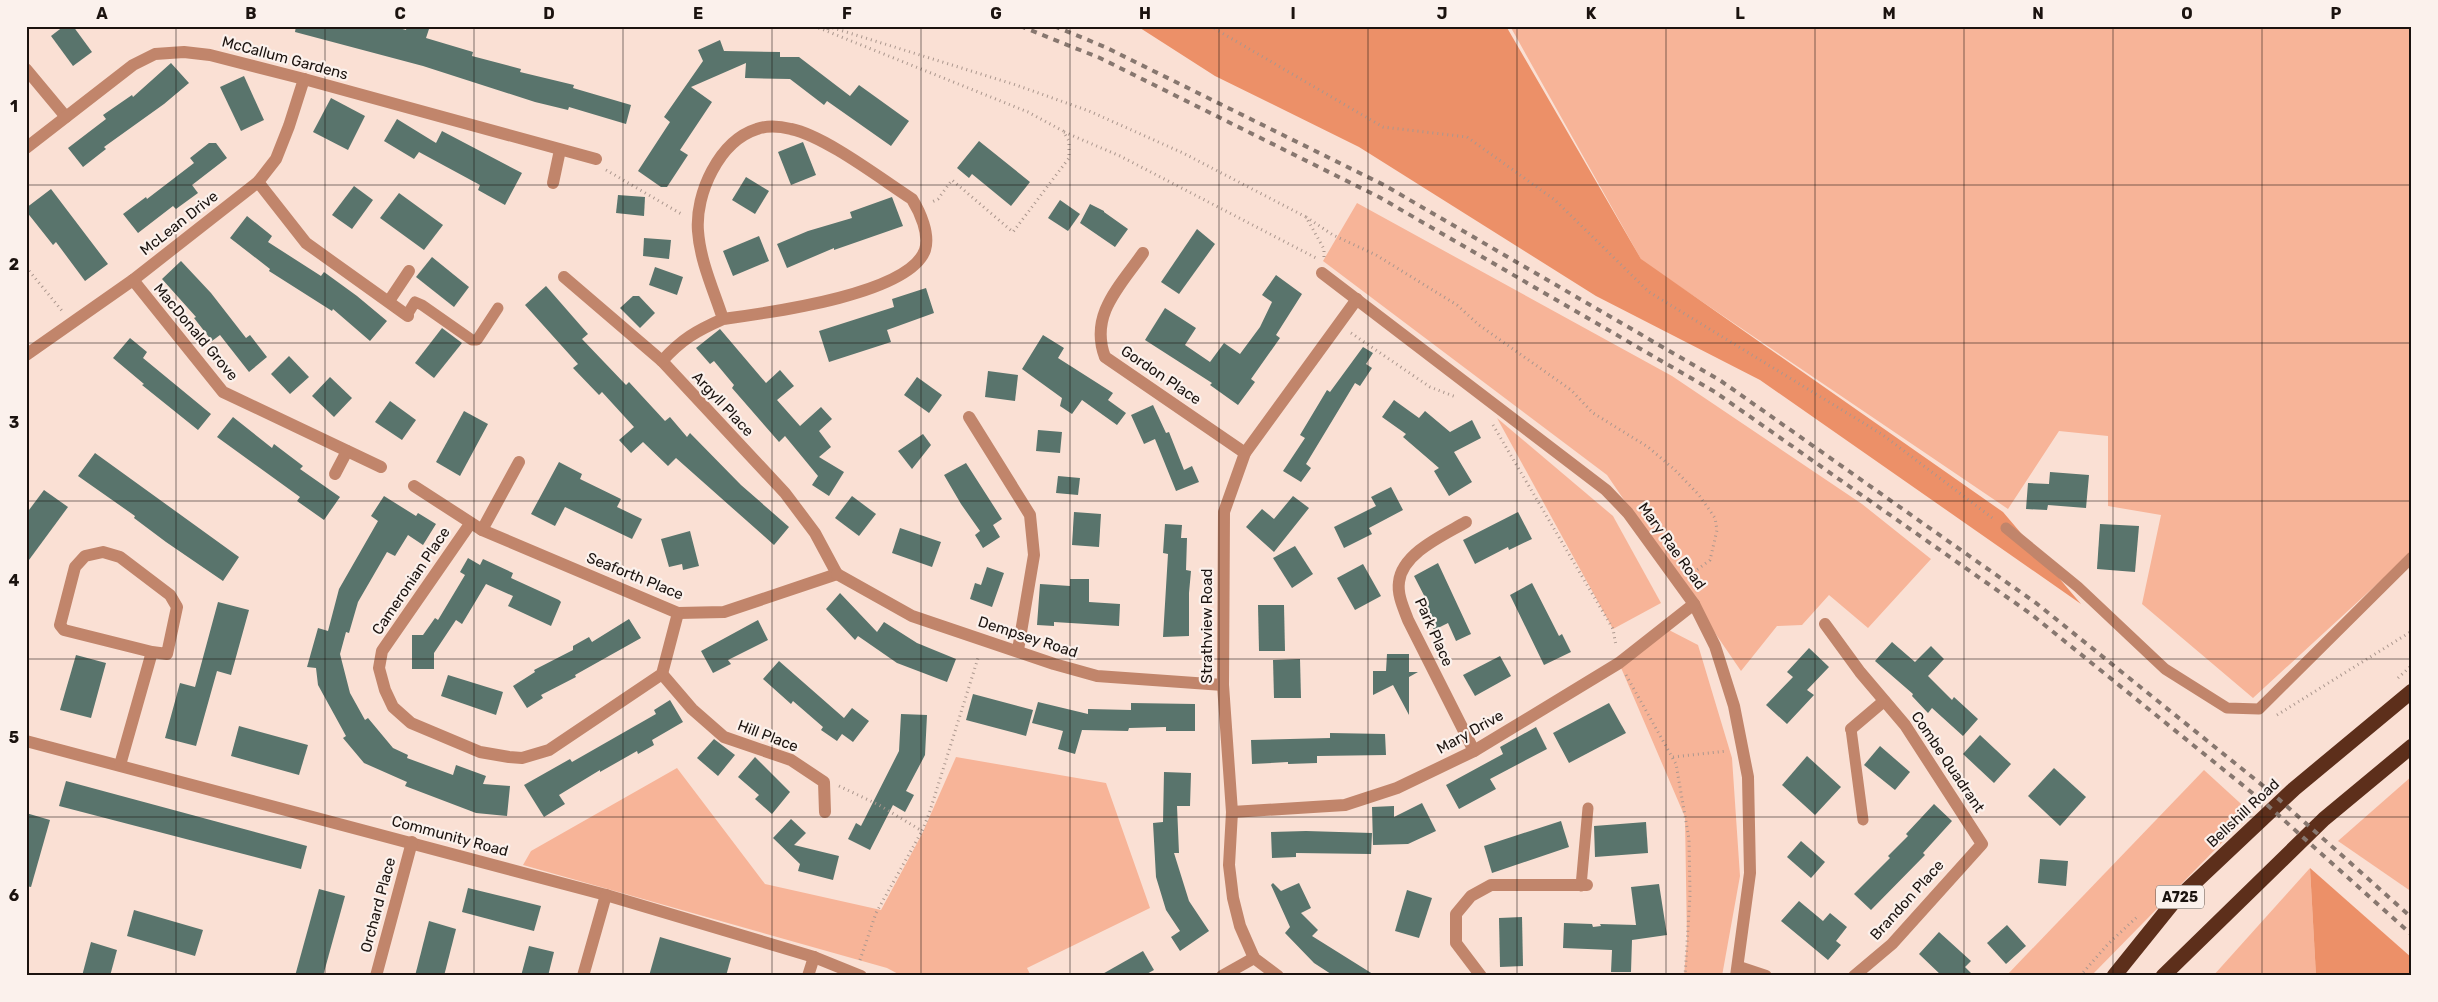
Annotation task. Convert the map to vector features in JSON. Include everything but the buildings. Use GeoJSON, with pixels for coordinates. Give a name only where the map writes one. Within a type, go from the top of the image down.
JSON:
{"type":"FeatureCollection","features":[{"type":"Feature","properties":{"kind":"highway","name":"Bellshill Road"},"geometry":{"type":"LineString","coordinates":[[2114,976],[2172,904],[2294,790],[2412,691]]}},
{"type":"Feature","properties":{"kind":"highway","name":"A725"},"geometry":{"type":"LineString","coordinates":[[2163,976],[2184,952],[2289,851],[2324,819],[2412,746]]}},
{"type":"Feature","properties":{"kind":"highway"},"geometry":{"type":"LineString","coordinates":[[2104,976],[2172,904]]}},
{"type":"Feature","properties":{"kind":"highway"},"geometry":{"type":"LineString","coordinates":[[2170,976],[2184,952]]}},
{"type":"Feature","properties":{"kind":"street","name":"McCallum Gardens"},"geometry":{"type":"LineString","coordinates":[[26,148],[133,65],[156,54],[184,52],[210,55],[304,79],[596,159]]}},
{"type":"Feature","properties":{"kind":"street"},"geometry":{"type":"LineString","coordinates":[[26,69],[66,117]]}},
{"type":"Feature","properties":{"kind":"street","name":"McLean Drive"},"geometry":{"type":"LineString","coordinates":[[26,355],[133,280],[258,182],[276,159],[304,79]]}},
{"type":"Feature","properties":{"kind":"street"},"geometry":{"type":"LineString","coordinates":[[662,361],[679,342],[691,333],[723,319],[810,305],[857,293],[915,266],[925,249],[924,228],[918,208],[912,199],[815,137],[792,129],[770,126],[755,129],[737,141],[723,155],[701,196],[698,231],[702,257],[723,319]]}},
{"type":"Feature","properties":{"kind":"street"},"geometry":{"type":"LineString","coordinates":[[553,183],[560,150]]}},
{"type":"Feature","properties":{"kind":"street"},"geometry":{"type":"LineString","coordinates":[[258,182],[306,243],[408,315]]}},
{"type":"Feature","properties":{"kind":"street","name":"Gordon Place"},"geometry":{"type":"LineString","coordinates":[[1143,253],[1104,310],[1099,329],[1105,357],[1245,453]]}},
{"type":"Feature","properties":{"kind":"street"},"geometry":{"type":"LineString","coordinates":[[389,301],[409,270]]}},
{"type":"Feature","properties":{"kind":"street","name":"Mary Rae Road"},"geometry":{"type":"LineString","coordinates":[[1322,273],[1606,490],[1628,513],[1694,604],[1715,646],[1734,706],[1748,777],[1750,873],[1738,972]]}},
{"type":"Feature","properties":{"kind":"street","name":"Argyll Place"},"geometry":{"type":"LineString","coordinates":[[564,276],[662,361],[785,494],[815,533],[837,574]]}},
{"type":"Feature","properties":{"kind":"street","name":"MacDonald Grove"},"geometry":{"type":"LineString","coordinates":[[133,280],[223,392],[382,467]]}},
{"type":"Feature","properties":{"kind":"street","name":"Strathview Road"},"geometry":{"type":"LineString","coordinates":[[1278,976],[1254,958],[1240,926],[1233,898],[1230,865],[1232,812],[1223,685],[1224,512],[1245,453],[1357,299]]}},
{"type":"Feature","properties":{"kind":"street"},"geometry":{"type":"LineString","coordinates":[[969,417],[1030,515],[1034,555],[1018,650]]}},
{"type":"Feature","properties":{"kind":"street"},"geometry":{"type":"LineString","coordinates":[[335,474],[347,451]]}},
{"type":"Feature","properties":{"kind":"street"},"geometry":{"type":"LineString","coordinates":[[482,530],[519,462]]}},
{"type":"Feature","properties":{"kind":"street","name":"Seaforth Place"},"geometry":{"type":"LineString","coordinates":[[414,486],[482,530],[678,613],[724,612],[837,574]]}},
{"type":"Feature","properties":{"kind":"street","name":"Park Place"},"geometry":{"type":"LineString","coordinates":[[1466,522],[1418,550],[1404,569],[1399,582],[1401,602],[1408,620],[1474,751]]}},
{"type":"Feature","properties":{"kind":"street","name":"Cameronian Place"},"geometry":{"type":"LineString","coordinates":[[470,524],[382,651],[380,668],[385,690],[393,707],[411,723],[480,752],[522,758],[549,750],[662,674]]}},
{"type":"Feature","properties":{"kind":"street"},"geometry":{"type":"LineString","coordinates":[[103,552],[120,557],[170,595],[177,607],[176,621],[167,654],[152,652],[64,630],[60,625],[74,567],[85,556],[103,552]]}},
{"type":"Feature","properties":{"kind":"street","name":"Dempsey Road"},"geometry":{"type":"LineString","coordinates":[[837,574],[912,616],[1097,676],[1223,685]]}},
{"type":"Feature","properties":{"kind":"street","name":"Mary Drive"},"geometry":{"type":"LineString","coordinates":[[1232,812],[1345,805],[1397,788],[1474,751],[1619,663],[1694,604]]}},
{"type":"Feature","properties":{"kind":"street"},"geometry":{"type":"LineString","coordinates":[[662,674],[678,613]]}},
{"type":"Feature","properties":{"kind":"street","name":"Combe Quadrant"},"geometry":{"type":"LineString","coordinates":[[1825,624],[1860,672],[1905,725],[1982,844]]}},
{"type":"Feature","properties":{"kind":"street"},"geometry":{"type":"LineString","coordinates":[[120,765],[152,652]]}},
{"type":"Feature","properties":{"kind":"street","name":"Hill Place"},"geometry":{"type":"LineString","coordinates":[[662,674],[692,710],[724,737],[792,760],[824,782]]}},
{"type":"Feature","properties":{"kind":"street"},"geometry":{"type":"LineString","coordinates":[[1851,728],[1884,701]]}},
{"type":"Feature","properties":{"kind":"street","name":"Community Road"},"geometry":{"type":"LineString","coordinates":[[26,741],[606,895],[814,956],[858,975]]}},
{"type":"Feature","properties":{"kind":"street"},"geometry":{"type":"LineString","coordinates":[[824,782],[825,812]]}},
{"type":"Feature","properties":{"kind":"street","name":"Orchard Place"},"geometry":{"type":"LineString","coordinates":[[376,976],[412,842]]}},
{"type":"Feature","properties":{"kind":"street","name":"Brandon Place"},"geometry":{"type":"LineString","coordinates":[[1854,976],[1892,944],[1982,844]]}},
{"type":"Feature","properties":{"kind":"street"},"geometry":{"type":"LineString","coordinates":[[1481,976],[1456,942],[1456,914],[1471,896],[1491,885],[1584,886]]}},
{"type":"Feature","properties":{"kind":"street"},"geometry":{"type":"LineString","coordinates":[[583,976],[606,895]]}},
{"type":"Feature","properties":{"kind":"street"},"geometry":{"type":"LineString","coordinates":[[808,976],[814,956]]}},
{"type":"Feature","properties":{"kind":"street"},"geometry":{"type":"LineString","coordinates":[[1222,976],[1254,958]]}},
{"type":"Feature","properties":{"kind":"street"},"geometry":{"type":"LineString","coordinates":[[1738,972],[1766,976]]}},
{"type":"Feature","properties":{"kind":"lane"},"geometry":{"type":"LineString","coordinates":[[408,315],[415,302],[422,304],[472,340],[477,340],[498,308]]}},
{"type":"Feature","properties":{"kind":"lane"},"geometry":{"type":"LineString","coordinates":[[2006,528],[2078,587],[2165,669],[2227,708],[2259,708],[2412,557]]}},
{"type":"Feature","properties":{"kind":"lane"},"geometry":{"type":"LineString","coordinates":[[1851,728],[1863,820]]}},
{"type":"Feature","properties":{"kind":"lane"},"geometry":{"type":"LineString","coordinates":[[1584,886],[1588,808]]}},
{"type":"Feature","properties":{"kind":"path"},"geometry":{"type":"LineString","coordinates":[[814,26],[828,30],[1028,112],[1062,131],[1120,156],[1324,261],[1324,249],[1306,217]]}},
{"type":"Feature","properties":{"kind":"path"},"geometry":{"type":"LineString","coordinates":[[828,30],[827,26],[1089,111],[1182,153],[1306,217],[1334,235],[1376,256],[1457,305],[1479,324],[1571,390],[1593,413],[1641,442],[1674,469],[1699,495],[1715,518],[1717,530],[1710,560],[1680,583]]}},
{"type":"Feature","properties":{"kind":"path"},"geometry":{"type":"LineString","coordinates":[[1210,26],[1383,127],[1467,137],[1555,200],[1649,292],[1883,435],[2006,528]]}},
{"type":"Feature","properties":{"kind":"path"},"geometry":{"type":"LineString","coordinates":[[918,208],[938,199],[952,180],[1013,232],[1069,158],[1069,141],[1062,131]]}},
{"type":"Feature","properties":{"kind":"path"},"geometry":{"type":"LineString","coordinates":[[596,159],[603,169],[682,214],[698,218]]}},
{"type":"Feature","properties":{"kind":"path"},"geometry":{"type":"LineString","coordinates":[[26,267],[55,305],[72,321]]}},
{"type":"Feature","properties":{"kind":"path"},"geometry":{"type":"LineString","coordinates":[[1339,324],[1430,387],[1465,401]]}},
{"type":"Feature","properties":{"kind":"path"},"geometry":{"type":"LineString","coordinates":[[1491,421],[1613,629],[1619,663],[1676,764],[1689,839],[1690,895],[1685,976]]}},
{"type":"Feature","properties":{"kind":"path"},"geometry":{"type":"LineString","coordinates":[[2259,708],[2277,715],[2412,631]]}},
{"type":"Feature","properties":{"kind":"path"},"geometry":{"type":"LineString","coordinates":[[858,975],[876,913],[929,814],[984,640]]}},
{"type":"Feature","properties":{"kind":"path"},"geometry":{"type":"LineString","coordinates":[[1673,757],[1743,749]]}},
{"type":"Feature","properties":{"kind":"path"},"geometry":{"type":"LineString","coordinates":[[824,782],[846,788],[922,830]]}},
{"type":"Feature","properties":{"kind":"shaded area"},"geometry":{"type":"Polygon","coordinates":[[[1137,26],[1506,26],[1641,259],[2003,512],[2081,604],[1760,380],[1596,296],[1359,147],[1215,76],[1137,26]]]}},
{"type":"Feature","properties":{"kind":"shaded area"},"geometry":{"type":"Polygon","coordinates":[[[1510,26],[2412,26],[2412,552],[2253,698],[2142,604],[2161,515],[2108,506],[2108,436],[2059,431],[2008,509],[1642,261],[1510,26]]]}},
{"type":"Feature","properties":{"kind":"shaded area"},"geometry":{"type":"Polygon","coordinates":[[[1357,203],[1672,376],[1862,504],[1931,559],[1868,628],[1829,595],[1802,625],[1777,626],[1741,671],[1607,475],[1323,261],[1357,203]]]}},
{"type":"Feature","properties":{"kind":"shaded area"},"geometry":{"type":"Polygon","coordinates":[[[1497,418],[1613,516],[1661,603],[1613,629],[1497,418]]]}},
{"type":"Feature","properties":{"kind":"shaded area"},"geometry":{"type":"Polygon","coordinates":[[[1669,630],[1698,645],[1732,758],[1740,876],[1722,976],[1684,976],[1687,941],[1685,817],[1619,663],[1669,630]]]}},
{"type":"Feature","properties":{"kind":"shaded area"},"geometry":{"type":"Polygon","coordinates":[[[956,757],[1106,783],[1150,908],[1027,968],[1031,976],[902,976],[887,968],[523,865],[531,851],[677,768],[765,884],[881,910],[922,834],[956,757]]]}},
{"type":"Feature","properties":{"kind":"shaded area"},"geometry":{"type":"Polygon","coordinates":[[[2204,770],[2251,813],[2091,976],[2006,976],[2204,770]]]}},
{"type":"Feature","properties":{"kind":"shaded area"},"geometry":{"type":"Polygon","coordinates":[[[2412,776],[2412,892],[2338,841],[2412,776]]]}},
{"type":"Feature","properties":{"kind":"shaded area"},"geometry":{"type":"Polygon","coordinates":[[[2310,868],[2316,976],[2213,976],[2310,868]]]}},
{"type":"Feature","properties":{"kind":"shaded area"},"geometry":{"type":"Polygon","coordinates":[[[2310,868],[2412,958],[2412,976],[2316,976],[2310,868]]]}},
{"type":"Feature","properties":{"kind":"railway"},"geometry":{"type":"LineString","coordinates":[[1020,26],[1100,58],[1379,197],[1715,392],[2031,614],[2266,804],[2412,935]]}},
{"type":"Feature","properties":{"kind":"railway"},"geometry":{"type":"LineString","coordinates":[[1054,26],[1105,47],[1384,185],[1721,381],[2036,603],[2272,793],[2412,918]]}}]}
